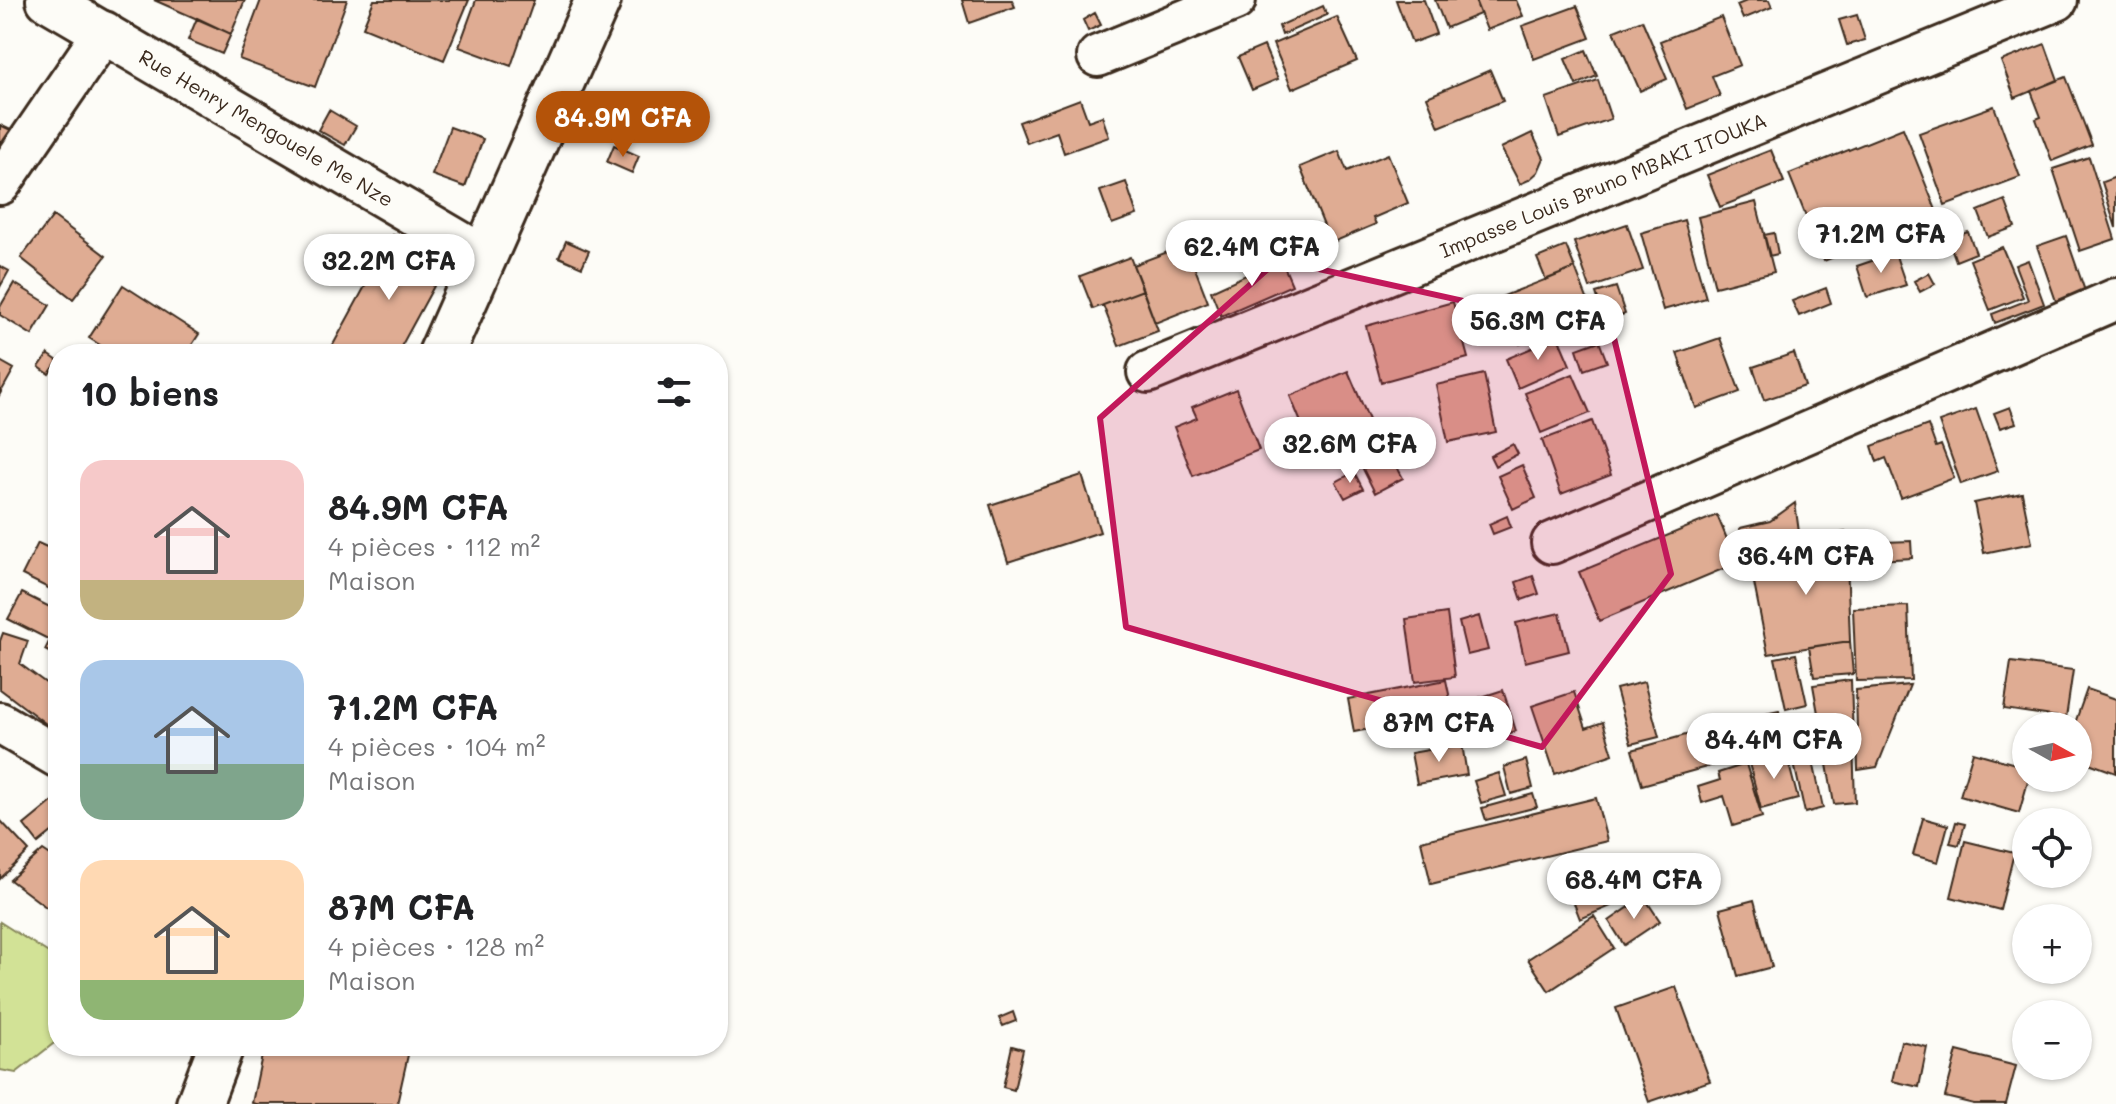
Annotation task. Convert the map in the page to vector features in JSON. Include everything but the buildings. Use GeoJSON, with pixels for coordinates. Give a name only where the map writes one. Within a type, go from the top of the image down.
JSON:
{"type":"FeatureCollection","features":[{"type":"Feature","properties":{"kind":"street","name":"Rue Henry Mengouele Me Nze"},"geometry":{"type":"LineString","coordinates":[[47,0],[484,256]]}},
{"type":"Feature","properties":{"kind":"street"},"geometry":{"type":"LineString","coordinates":[[445,344],[598,0]]}},
{"type":"Feature","properties":{"kind":"street"},"geometry":{"type":"LineString","coordinates":[[1098,56],[1235,0]]}},
{"type":"Feature","properties":{"kind":"street","name":"Impasse Louis Bruno MBAKI ITOUKA"},"geometry":{"type":"LineString","coordinates":[[1148,372],[2057,0]]}},
{"type":"Feature","properties":{"kind":"street"},"geometry":{"type":"LineString","coordinates":[[0,184],[104,32]]}},
{"type":"Feature","properties":{"kind":"street"},"geometry":{"type":"LineString","coordinates":[[1552,543],[2116,299]]}},
{"type":"Feature","properties":{"kind":"street"},"geometry":{"type":"LineString","coordinates":[[0,723],[48,751]]}},
{"type":"Feature","properties":{"kind":"street"},"geometry":{"type":"LineString","coordinates":[[199,1104],[217,1056]]}},
{"type":"Feature","properties":{"kind":"highlighted area"},"geometry":{"type":"Polygon","coordinates":[[[1278,260],[1613,334],[1671,574],[1542,747],[1126,627],[1100,418],[1278,260]]]}},
{"type":"Feature","properties":{"kind":"green space"},"geometry":{"type":"Polygon","coordinates":[[[0,922],[48,953],[48,1048],[16,1073],[0,1070],[0,922]]]}}]}
